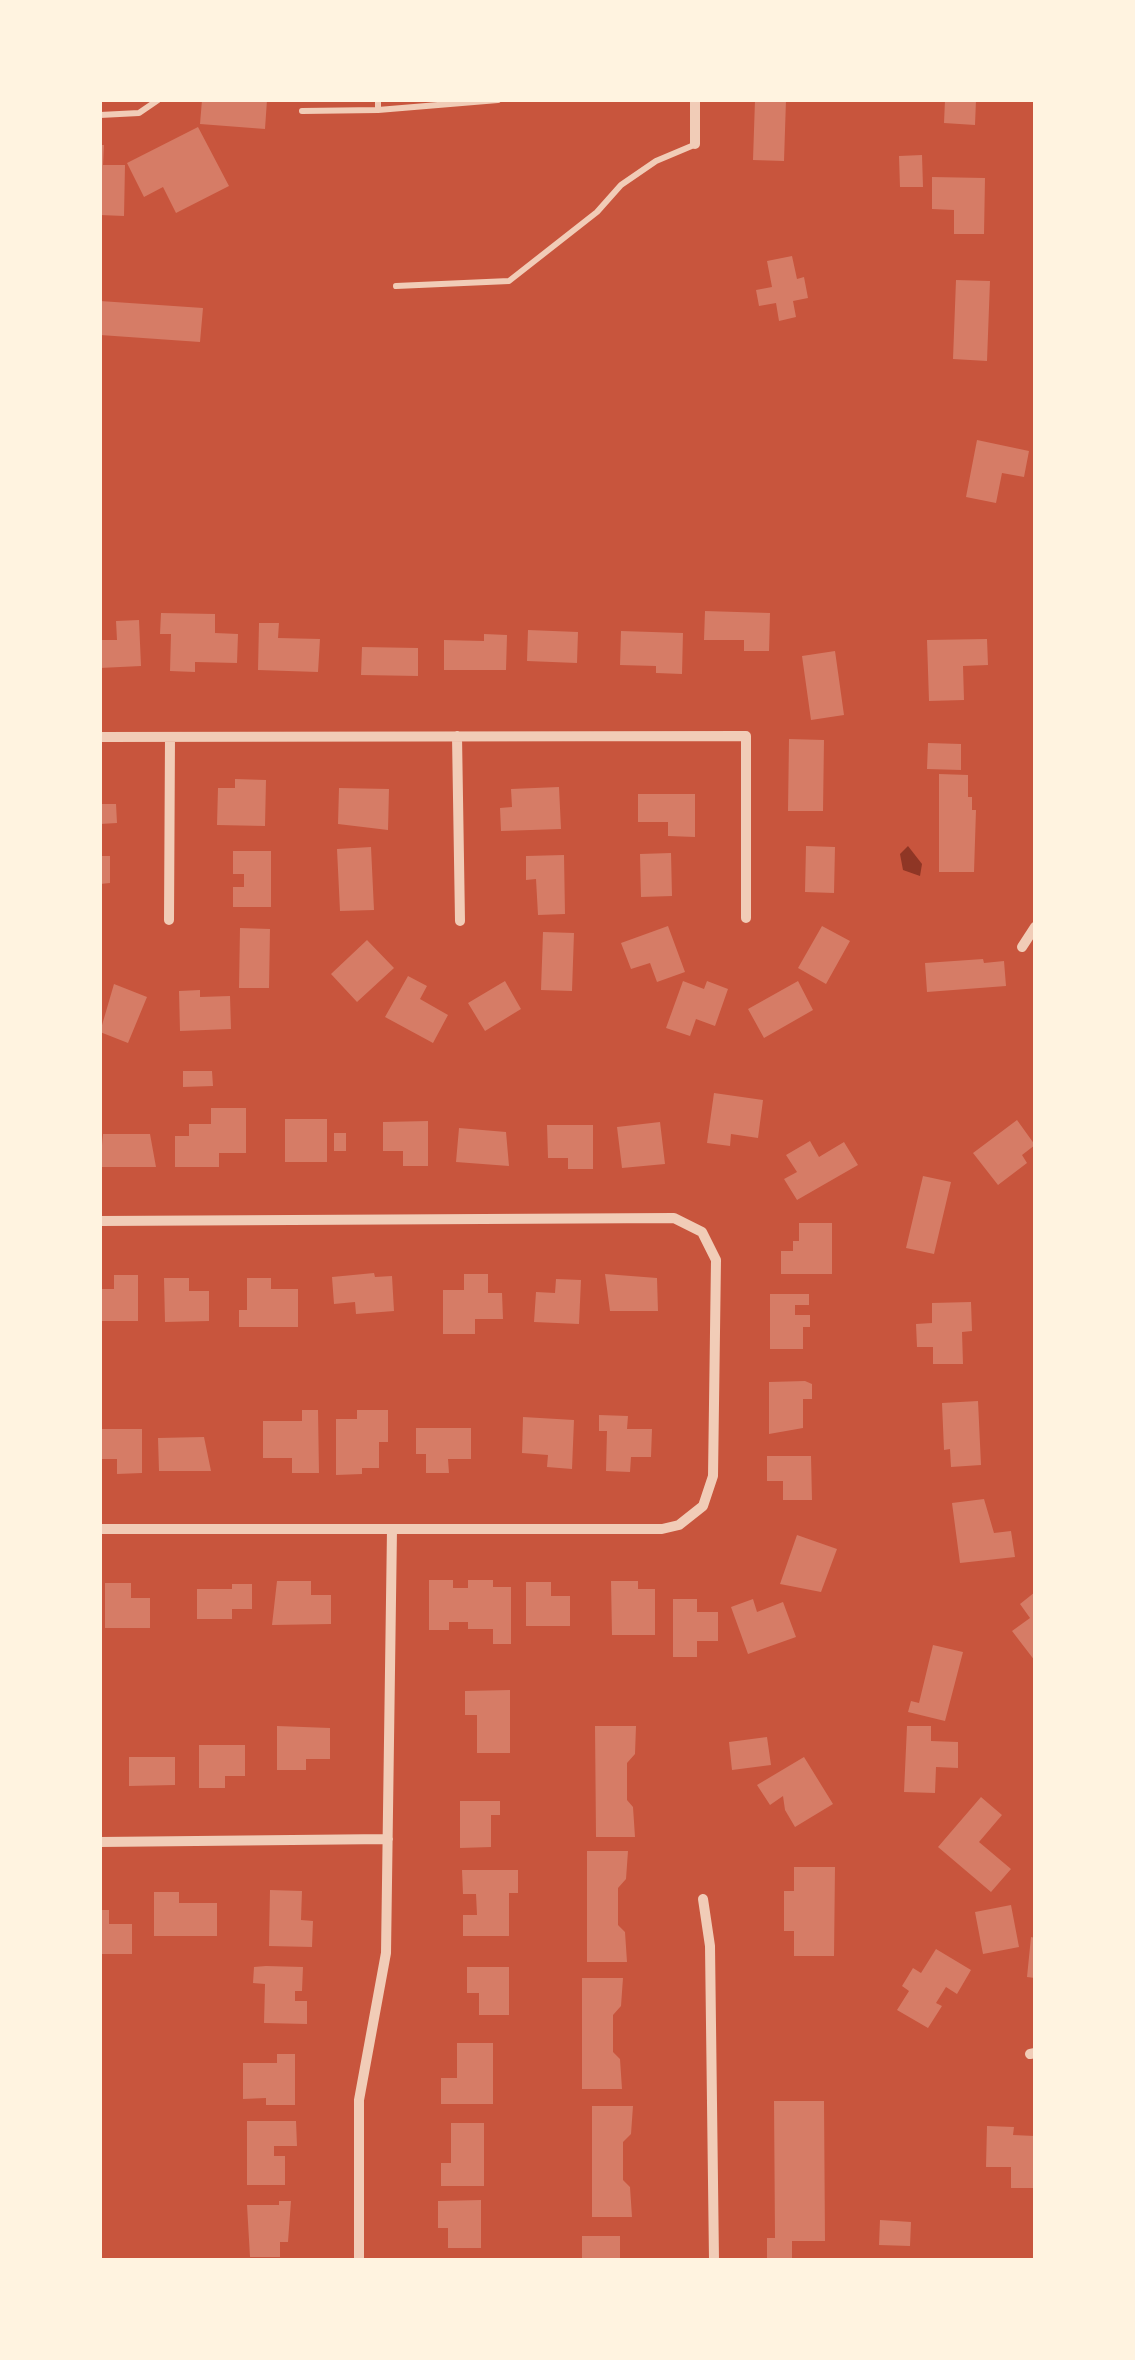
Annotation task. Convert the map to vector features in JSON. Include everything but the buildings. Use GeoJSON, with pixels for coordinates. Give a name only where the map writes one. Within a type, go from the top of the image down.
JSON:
{"type":"FeatureCollection","features":[{"type":"Feature","properties":{"kind":"street"},"geometry":{"type":"LineString","coordinates":[[695,100],[695,144]]}},
{"type":"Feature","properties":{"kind":"street"},"geometry":{"type":"LineString","coordinates":[[457,736],[460,921]]}},
{"type":"Feature","properties":{"kind":"street"},"geometry":{"type":"LineString","coordinates":[[100,737],[746,736],[746,918]]}},
{"type":"Feature","properties":{"kind":"street"},"geometry":{"type":"LineString","coordinates":[[169,920],[170,737]]}},
{"type":"Feature","properties":{"kind":"street"},"geometry":{"type":"LineString","coordinates":[[1022,947],[1035,927]]}},
{"type":"Feature","properties":{"kind":"street"},"geometry":{"type":"LineString","coordinates":[[100,1220],[674,1218],[702,1232],[716,1260],[710,1494],[698,1513],[662,1529],[100,1529]]}},
{"type":"Feature","properties":{"kind":"street"},"geometry":{"type":"LineString","coordinates":[[360,2260],[359,2100],[383,1982],[392,1529]]}},
{"type":"Feature","properties":{"kind":"street"},"geometry":{"type":"LineString","coordinates":[[100,1842],[388,1839]]}},
{"type":"Feature","properties":{"kind":"street"},"geometry":{"type":"LineString","coordinates":[[703,1899],[710,1946],[714,2260]]}},
{"type":"Feature","properties":{"kind":"lane"},"geometry":{"type":"LineString","coordinates":[[100,115],[139,113],[158,100]]}},
{"type":"Feature","properties":{"kind":"lane"},"geometry":{"type":"LineString","coordinates":[[378,100],[378,110]]}},
{"type":"Feature","properties":{"kind":"lane"},"geometry":{"type":"LineString","coordinates":[[302,111],[378,110],[494,100]]}},
{"type":"Feature","properties":{"kind":"lane"},"geometry":{"type":"LineString","coordinates":[[396,286],[509,281],[596,212],[632,177],[656,160],[695,144]]}},
{"type":"Feature","properties":{"kind":"shaded area"},"geometry":{"type":"Polygon","coordinates":[[[908,846],[922,864],[920,876],[903,870],[900,854],[908,846]]]}}]}
